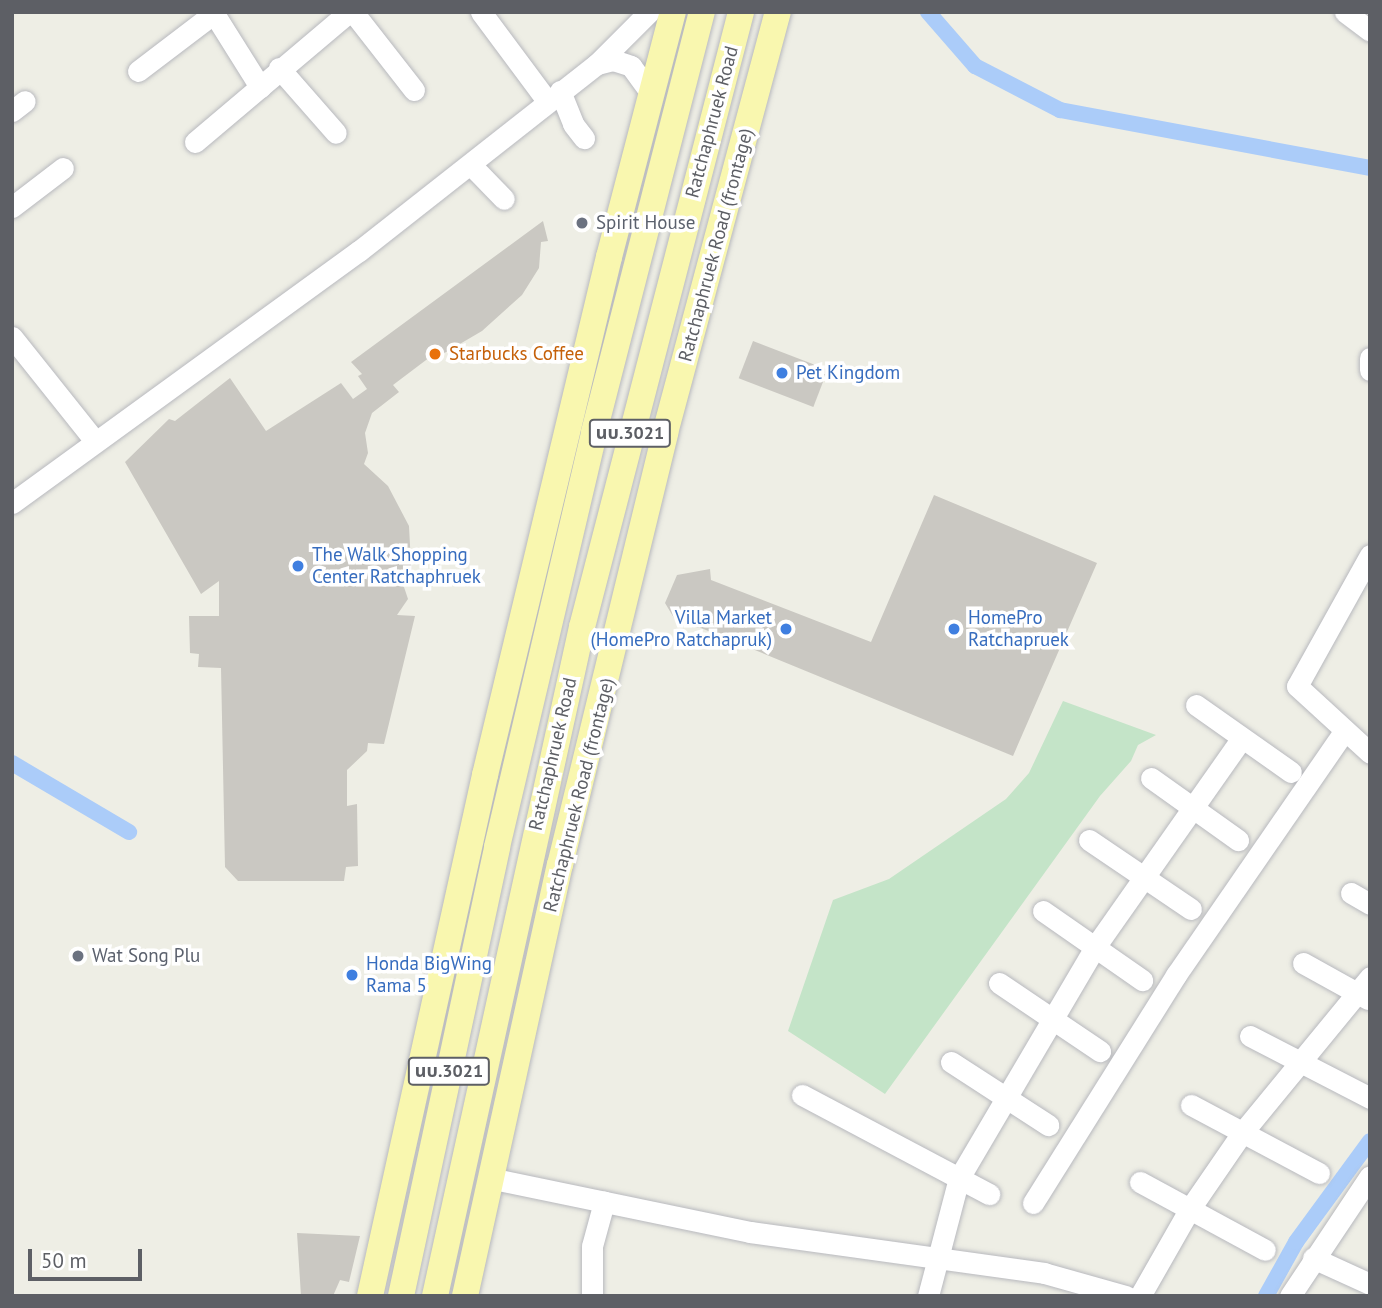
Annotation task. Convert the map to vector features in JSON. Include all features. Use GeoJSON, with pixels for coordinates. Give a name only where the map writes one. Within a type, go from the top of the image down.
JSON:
{"type":"FeatureCollection","features":[{"type":"Feature","properties":{"kind":"main road","name":"นบ.3021"},"geometry":{"type":"LineString","coordinates":[[372,1283],[542,539],[673,12]]}},
{"type":"Feature","properties":{"kind":"main road","name":"Ratchaphruek Road"},"geometry":{"type":"LineString","coordinates":[[401,1296],[497,847],[594,432],[702,12]]}},
{"type":"Feature","properties":{"kind":"main road","name":"Ratchaphruek Road"},"geometry":{"type":"LineString","coordinates":[[435,1296],[579,641],[670,279],[741,12]]}},
{"type":"Feature","properties":{"kind":"main road","name":"Ratchaphruek Road (frontage)"},"geometry":{"type":"LineString","coordinates":[[465,1296],[494,1179],[561,865],[666,433],[778,12]]}},
{"type":"Feature","properties":{"kind":"main road"},"geometry":{"type":"LineString","coordinates":[[666,433],[661,416],[681,296],[670,279]]}},
{"type":"Feature","properties":{"kind":"main road"},"geometry":{"type":"LineString","coordinates":[[542,539],[551,531],[581,449],[594,432]]}},
{"type":"Feature","properties":{"kind":"main road"},"geometry":{"type":"LineString","coordinates":[[477,1251],[479,1296]]}},
{"type":"Feature","properties":{"kind":"main road"},"geometry":{"type":"LineString","coordinates":[[360,1296],[372,1283]]}},
{"type":"Feature","properties":{"kind":"street"},"geometry":{"type":"LineString","coordinates":[[481,12],[554,96],[584,138]]}},
{"type":"Feature","properties":{"kind":"street"},"geometry":{"type":"LineString","coordinates":[[12,503],[311,287],[471,164],[597,64],[649,12]]}},
{"type":"Feature","properties":{"kind":"street"},"geometry":{"type":"LineString","coordinates":[[1345,12],[1370,31]]}},
{"type":"Feature","properties":{"kind":"street"},"geometry":{"type":"LineString","coordinates":[[138,71],[213,13],[260,87]]}},
{"type":"Feature","properties":{"kind":"street"},"geometry":{"type":"LineString","coordinates":[[195,142],[340,15],[414,90]]}},
{"type":"Feature","properties":{"kind":"street"},"geometry":{"type":"LineString","coordinates":[[597,64],[613,60],[631,66],[652,95]]}},
{"type":"Feature","properties":{"kind":"street"},"geometry":{"type":"LineString","coordinates":[[279,68],[335,134]]}},
{"type":"Feature","properties":{"kind":"street"},"geometry":{"type":"LineString","coordinates":[[471,164],[504,199]]}},
{"type":"Feature","properties":{"kind":"street"},"geometry":{"type":"LineString","coordinates":[[12,207],[63,168]]}},
{"type":"Feature","properties":{"kind":"street"},"geometry":{"type":"LineString","coordinates":[[12,337],[95,441]]}},
{"type":"Feature","properties":{"kind":"street"},"geometry":{"type":"LineString","coordinates":[[1370,358],[1370,370]]}},
{"type":"Feature","properties":{"kind":"street"},"geometry":{"type":"LineString","coordinates":[[1370,555],[1297,687],[1343,733],[1370,753]]}},
{"type":"Feature","properties":{"kind":"street"},"geometry":{"type":"LineString","coordinates":[[1196,705],[1291,772]]}},
{"type":"Feature","properties":{"kind":"street"},"geometry":{"type":"LineString","coordinates":[[1033,1203],[1176,975],[1343,733]]}},
{"type":"Feature","properties":{"kind":"street"},"geometry":{"type":"LineString","coordinates":[[928,1296],[936,1255],[959,1178],[1095,947],[1241,738]]}},
{"type":"Feature","properties":{"kind":"street"},"geometry":{"type":"LineString","coordinates":[[1151,778],[1192,810],[1238,840]]}},
{"type":"Feature","properties":{"kind":"street"},"geometry":{"type":"LineString","coordinates":[[1090,840],[1191,909]]}},
{"type":"Feature","properties":{"kind":"street"},"geometry":{"type":"LineString","coordinates":[[1350,893],[1370,904]]}},
{"type":"Feature","properties":{"kind":"street"},"geometry":{"type":"LineString","coordinates":[[1043,911],[1142,980]]}},
{"type":"Feature","properties":{"kind":"street"},"geometry":{"type":"LineString","coordinates":[[1140,1296],[1189,1210],[1242,1133],[1300,1062],[1366,990],[1303,962]]}},
{"type":"Feature","properties":{"kind":"street"},"geometry":{"type":"LineString","coordinates":[[999,983],[1100,1051]]}},
{"type":"Feature","properties":{"kind":"street"},"geometry":{"type":"LineString","coordinates":[[1250,1037],[1370,1098]]}},
{"type":"Feature","properties":{"kind":"street"},"geometry":{"type":"LineString","coordinates":[[951,1062],[1009,1097],[1048,1125]]}},
{"type":"Feature","properties":{"kind":"street"},"geometry":{"type":"LineString","coordinates":[[802,1094],[989,1194]]}},
{"type":"Feature","properties":{"kind":"street"},"geometry":{"type":"LineString","coordinates":[[1191,1105],[1319,1173]]}},
{"type":"Feature","properties":{"kind":"street"},"geometry":{"type":"LineString","coordinates":[[494,1179],[750,1232],[936,1255],[1044,1273],[1126,1296]]}},
{"type":"Feature","properties":{"kind":"street"},"geometry":{"type":"LineString","coordinates":[[1290,1296],[1313,1258],[1368,1181]]}},
{"type":"Feature","properties":{"kind":"street"},"geometry":{"type":"LineString","coordinates":[[1140,1182],[1265,1250]]}},
{"type":"Feature","properties":{"kind":"street"},"geometry":{"type":"LineString","coordinates":[[592,1296],[592,1246],[604,1202]]}},
{"type":"Feature","properties":{"kind":"street"},"geometry":{"type":"LineString","coordinates":[[1313,1258],[1370,1284]]}},
{"type":"Feature","properties":{"kind":"green space"},"geometry":{"type":"Polygon","coordinates":[[[1063,701],[1156,735],[1138,745],[1131,761],[1100,796],[885,1094],[788,1031],[833,900],[889,879],[1006,799],[1029,773],[1063,701]]]}},
{"type":"Feature","properties":{"kind":"building","name":"The Walk Shopping Center Ratchaphruek"},"geometry":{"type":"Polygon","coordinates":[[[543,221],[548,241],[541,242],[539,268],[522,295],[482,331],[441,355],[438,351],[393,385],[399,392],[372,413],[365,433],[368,453],[364,464],[388,486],[409,526],[412,583],[402,581],[408,599],[397,615],[415,616],[384,744],[368,743],[367,751],[347,770],[347,806],[357,804],[358,866],[346,867],[344,881],[238,881],[225,867],[221,668],[198,667],[199,654],[190,653],[189,616],[219,616],[219,581],[201,594],[125,462],[169,419],[175,421],[230,378],[266,431],[341,383],[353,399],[367,389],[358,376],[362,374],[351,362],[543,221]]]}},
{"type":"Feature","properties":{"kind":"building"},"geometry":{"type":"Polygon","coordinates":[[[753,341],[828,370],[813,407],[739,378],[753,341]]]}},
{"type":"Feature","properties":{"kind":"building"},"geometry":{"type":"Polygon","coordinates":[[[934,495],[1097,563],[1013,756],[701,628],[677,623],[665,603],[677,575],[710,569],[711,580],[871,642],[934,495]]]}},
{"type":"Feature","properties":{"kind":"building"},"geometry":{"type":"Polygon","coordinates":[[[297,1233],[360,1236],[349,1282],[340,1280],[333,1296],[301,1296],[297,1233]]]}},
{"type":"Feature","properties":{"kind":"waterway"},"geometry":{"type":"LineString","coordinates":[[928,12],[975,66],[1060,110],[1370,168]]}},
{"type":"Feature","properties":{"kind":"waterway"},"geometry":{"type":"LineString","coordinates":[[12,763],[129,832]]}},
{"type":"Feature","properties":{"kind":"waterway"},"geometry":{"type":"LineString","coordinates":[[1266,1296],[1296,1242],[1370,1141]]}},
{"type":"Feature","properties":{"kind":"place","name":"Spirit House"},"geometry":{"type":"Point","coordinates":[582,223]}},
{"type":"Feature","properties":{"kind":"place","name":"Starbucks Coffee"},"geometry":{"type":"Point","coordinates":[435,354]}},
{"type":"Feature","properties":{"kind":"place","name":"Pet Kingdom"},"geometry":{"type":"Point","coordinates":[782,373]}},
{"type":"Feature","properties":{"kind":"place","name":"The Walk Shopping Center Ratchaphruek"},"geometry":{"type":"Point","coordinates":[298,566]}},
{"type":"Feature","properties":{"kind":"place","name":"Villa Market (HomePro Ratchapruk)"},"geometry":{"type":"Point","coordinates":[786,629]}},
{"type":"Feature","properties":{"kind":"place","name":"HomePro Ratchapruek"},"geometry":{"type":"Point","coordinates":[954,629]}},
{"type":"Feature","properties":{"kind":"place","name":"Wat Song Plu"},"geometry":{"type":"Point","coordinates":[78,956]}},
{"type":"Feature","properties":{"kind":"place","name":"Honda BigWing Rama 5"},"geometry":{"type":"Point","coordinates":[352,975]}}]}
